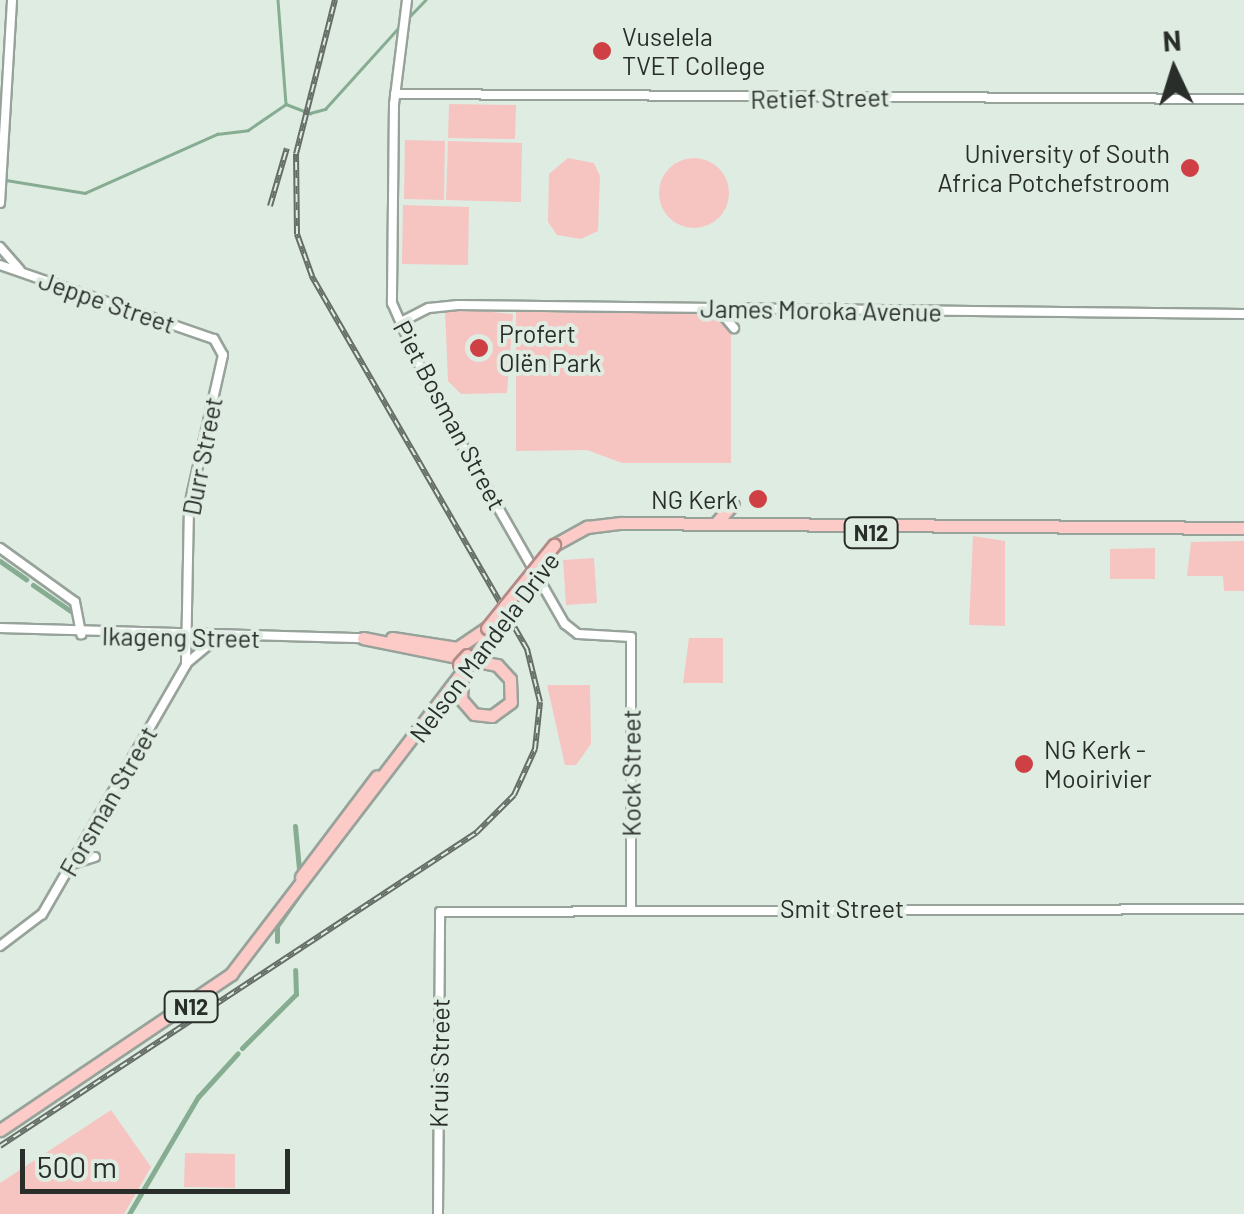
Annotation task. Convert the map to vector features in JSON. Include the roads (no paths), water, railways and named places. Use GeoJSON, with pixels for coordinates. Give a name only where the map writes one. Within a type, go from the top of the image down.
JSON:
{"type":"FeatureCollection","features":[{"type":"Feature","properties":{"kind":"highway"},"geometry":{"type":"LineString","coordinates":[[716,524],[733,504]]}},
{"type":"Feature","properties":{"kind":"highway","name":"Nelson Mandela Drive"},"geometry":{"type":"LineString","coordinates":[[0,1128],[231,974],[554,547],[602,524],[1244,531]]}},
{"type":"Feature","properties":{"kind":"highway","name":"Nelson Mandela Drive"},"geometry":{"type":"LineString","coordinates":[[554,547],[589,532],[616,528],[1244,531]]}},
{"type":"Feature","properties":{"kind":"highway"},"geometry":{"type":"LineString","coordinates":[[362,638],[457,648],[489,631]]}},
{"type":"Feature","properties":{"kind":"highway"},"geometry":{"type":"LineString","coordinates":[[362,638],[497,665],[512,686],[503,711],[486,717],[466,708],[459,689],[467,661]]}},
{"type":"Feature","properties":{"kind":"highway","name":"Nelson Mandela Drive"},"geometry":{"type":"LineString","coordinates":[[0,1128],[215,982],[467,661]]}},
{"type":"Feature","properties":{"kind":"highway"},"geometry":{"type":"LineString","coordinates":[[324,824],[343,819]]}},
{"type":"Feature","properties":{"kind":"street"},"geometry":{"type":"LineString","coordinates":[[0,203],[12,0]]}},
{"type":"Feature","properties":{"kind":"street","name":"Piet Bosman Street"},"geometry":{"type":"LineString","coordinates":[[407,0],[396,94],[390,286],[401,322],[431,390],[565,624],[578,634],[631,637]]}},
{"type":"Feature","properties":{"kind":"street"},"geometry":{"type":"LineString","coordinates":[[1014,86],[1028,96]]}},
{"type":"Feature","properties":{"kind":"street","name":"Retief Street"},"geometry":{"type":"LineString","coordinates":[[396,94],[1244,100]]}},
{"type":"Feature","properties":{"kind":"street"},"geometry":{"type":"LineString","coordinates":[[724,99],[735,110]]}},
{"type":"Feature","properties":{"kind":"street"},"geometry":{"type":"LineString","coordinates":[[0,247],[21,272]]}},
{"type":"Feature","properties":{"kind":"street","name":"Jeppe Street"},"geometry":{"type":"LineString","coordinates":[[0,264],[214,340]]}},
{"type":"Feature","properties":{"kind":"street","name":"James Moroka Avenue"},"geometry":{"type":"LineString","coordinates":[[401,322],[446,305],[1244,314]]}},
{"type":"Feature","properties":{"kind":"street"},"geometry":{"type":"LineString","coordinates":[[714,308],[734,328]]}},
{"type":"Feature","properties":{"kind":"street","name":"Durr Street"},"geometry":{"type":"LineString","coordinates":[[187,638],[188,506],[224,355],[214,340]]}},
{"type":"Feature","properties":{"kind":"street"},"geometry":{"type":"LineString","coordinates":[[0,548],[75,602],[81,634]]}},
{"type":"Feature","properties":{"kind":"street","name":"Ikageng Street"},"geometry":{"type":"LineString","coordinates":[[0,628],[187,638],[362,638]]}},
{"type":"Feature","properties":{"kind":"street","name":"Kock Street"},"geometry":{"type":"LineString","coordinates":[[630,910],[631,637]]}},
{"type":"Feature","properties":{"kind":"street","name":"Forsman Street"},"geometry":{"type":"LineString","coordinates":[[0,946],[42,914],[186,664],[187,638]]}},
{"type":"Feature","properties":{"kind":"street"},"geometry":{"type":"LineString","coordinates":[[186,664],[218,638]]}},
{"type":"Feature","properties":{"kind":"street"},"geometry":{"type":"LineString","coordinates":[[70,866],[95,858]]}},
{"type":"Feature","properties":{"kind":"street","name":"Smit Street"},"geometry":{"type":"LineString","coordinates":[[440,912],[1244,908]]}},
{"type":"Feature","properties":{"kind":"street","name":"Kruis Street"},"geometry":{"type":"LineString","coordinates":[[438,1214],[440,912]]}},
{"type":"Feature","properties":{"kind":"waterway"},"geometry":{"type":"LineString","coordinates":[[278,0],[286,104],[310,113],[325,109],[400,26]]}},
{"type":"Feature","properties":{"kind":"waterway"},"geometry":{"type":"LineString","coordinates":[[406,20],[425,0]]}},
{"type":"Feature","properties":{"kind":"waterway"},"geometry":{"type":"LineString","coordinates":[[6,180],[85,193],[217,134],[248,130],[286,104]]}},
{"type":"Feature","properties":{"kind":"waterway"},"geometry":{"type":"LineString","coordinates":[[0,561],[26,579]]}},
{"type":"Feature","properties":{"kind":"waterway"},"geometry":{"type":"LineString","coordinates":[[33,585],[72,612]]}},
{"type":"Feature","properties":{"kind":"waterway"},"geometry":{"type":"LineString","coordinates":[[295,826],[299,869]]}},
{"type":"Feature","properties":{"kind":"waterway"},"geometry":{"type":"LineString","coordinates":[[277,941],[277,926],[299,894]]}},
{"type":"Feature","properties":{"kind":"waterway"},"geometry":{"type":"LineString","coordinates":[[242,1048],[296,994],[295,970]]}},
{"type":"Feature","properties":{"kind":"waterway"},"geometry":{"type":"LineString","coordinates":[[129,1214],[198,1097],[238,1053]]}},
{"type":"Feature","properties":{"kind":"railway"},"geometry":{"type":"LineString","coordinates":[[0,1146],[476,833],[514,795],[535,749],[540,702],[527,649],[312,276],[297,234],[296,154],[335,0]]}},
{"type":"Feature","properties":{"kind":"railway"},"geometry":{"type":"LineString","coordinates":[[270,206],[287,148]]}},
{"type":"Feature","properties":{"kind":"place","name":"Vuselela TVET College"},"geometry":{"type":"Point","coordinates":[602,51]}},
{"type":"Feature","properties":{"kind":"place","name":"University of South Africa Potchefstroom"},"geometry":{"type":"Point","coordinates":[1190,168]}},
{"type":"Feature","properties":{"kind":"place","name":"Profert Olën Park"},"geometry":{"type":"Point","coordinates":[479,348]}},
{"type":"Feature","properties":{"kind":"place","name":"NG Kerk"},"geometry":{"type":"Point","coordinates":[758,499]}},
{"type":"Feature","properties":{"kind":"place","name":"NG Kerk - Mooirivier"},"geometry":{"type":"Point","coordinates":[1024,764]}}]}
